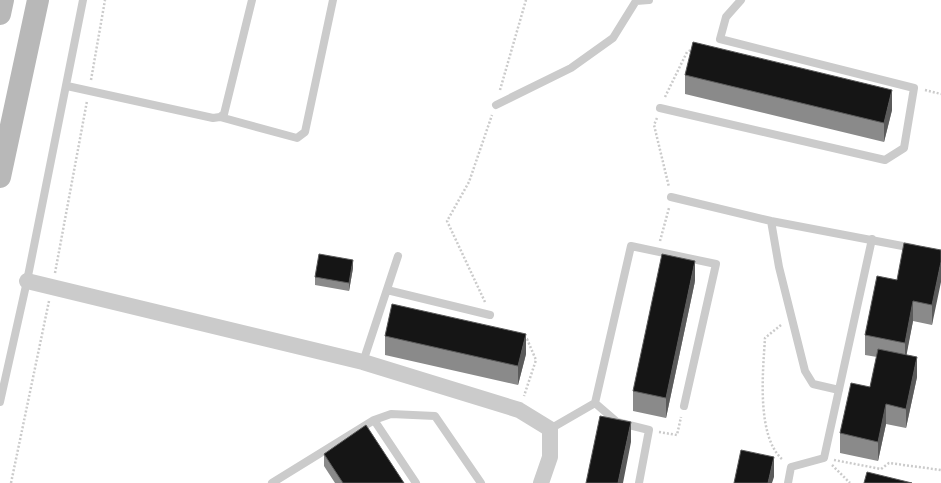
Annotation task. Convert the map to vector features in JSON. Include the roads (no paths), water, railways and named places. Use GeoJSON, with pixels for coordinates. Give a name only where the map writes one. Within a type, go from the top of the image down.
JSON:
{"type":"FeatureCollection","features":[{"type":"Feature","properties":{"kind":"street"},"geometry":{"type":"LineString","coordinates":[[0,14],[3,0]]}},
{"type":"Feature","properties":{"kind":"street"},"geometry":{"type":"LineString","coordinates":[[0,177],[38,0]]}},
{"type":"Feature","properties":{"kind":"street"},"geometry":{"type":"LineString","coordinates":[[27,281],[363,362],[519,410],[550,429],[550,457],[542,483]]}},
{"type":"Feature","properties":{"kind":"lane"},"geometry":{"type":"LineString","coordinates":[[0,402],[27,281],[84,0]]}},
{"type":"Feature","properties":{"kind":"lane"},"geometry":{"type":"LineString","coordinates":[[220,117],[224,114],[252,0]]}},
{"type":"Feature","properties":{"kind":"lane"},"geometry":{"type":"LineString","coordinates":[[67,86],[213,118],[220,117],[297,138],[302,136],[305,132],[333,0]]}},
{"type":"Feature","properties":{"kind":"lane"},"geometry":{"type":"LineString","coordinates":[[496,105],[571,68],[613,38],[636,1],[649,0]]}},
{"type":"Feature","properties":{"kind":"lane"},"geometry":{"type":"LineString","coordinates":[[660,108],[884,160],[904,148],[914,88],[720,39],[726,18],[741,0]]}},
{"type":"Feature","properties":{"kind":"lane"},"geometry":{"type":"LineString","coordinates":[[671,197],[771,221],[872,239],[923,250]]}},
{"type":"Feature","properties":{"kind":"lane"},"geometry":{"type":"LineString","coordinates":[[771,221],[780,267],[805,371],[813,384],[839,390]]}},
{"type":"Feature","properties":{"kind":"lane"},"geometry":{"type":"LineString","coordinates":[[788,483],[791,467],[824,458],[872,239]]}},
{"type":"Feature","properties":{"kind":"lane"},"geometry":{"type":"LineString","coordinates":[[550,429],[595,402],[631,246],[716,264],[684,406]]}},
{"type":"Feature","properties":{"kind":"lane"},"geometry":{"type":"LineString","coordinates":[[363,362],[398,256]]}},
{"type":"Feature","properties":{"kind":"lane"},"geometry":{"type":"LineString","coordinates":[[387,290],[490,315]]}},
{"type":"Feature","properties":{"kind":"lane"},"geometry":{"type":"LineString","coordinates":[[595,402],[617,422],[649,430],[639,483]]}},
{"type":"Feature","properties":{"kind":"lane"},"geometry":{"type":"LineString","coordinates":[[272,483],[374,420],[391,414],[435,416],[481,483]]}},
{"type":"Feature","properties":{"kind":"lane"},"geometry":{"type":"LineString","coordinates":[[374,420],[416,483]]}}]}
